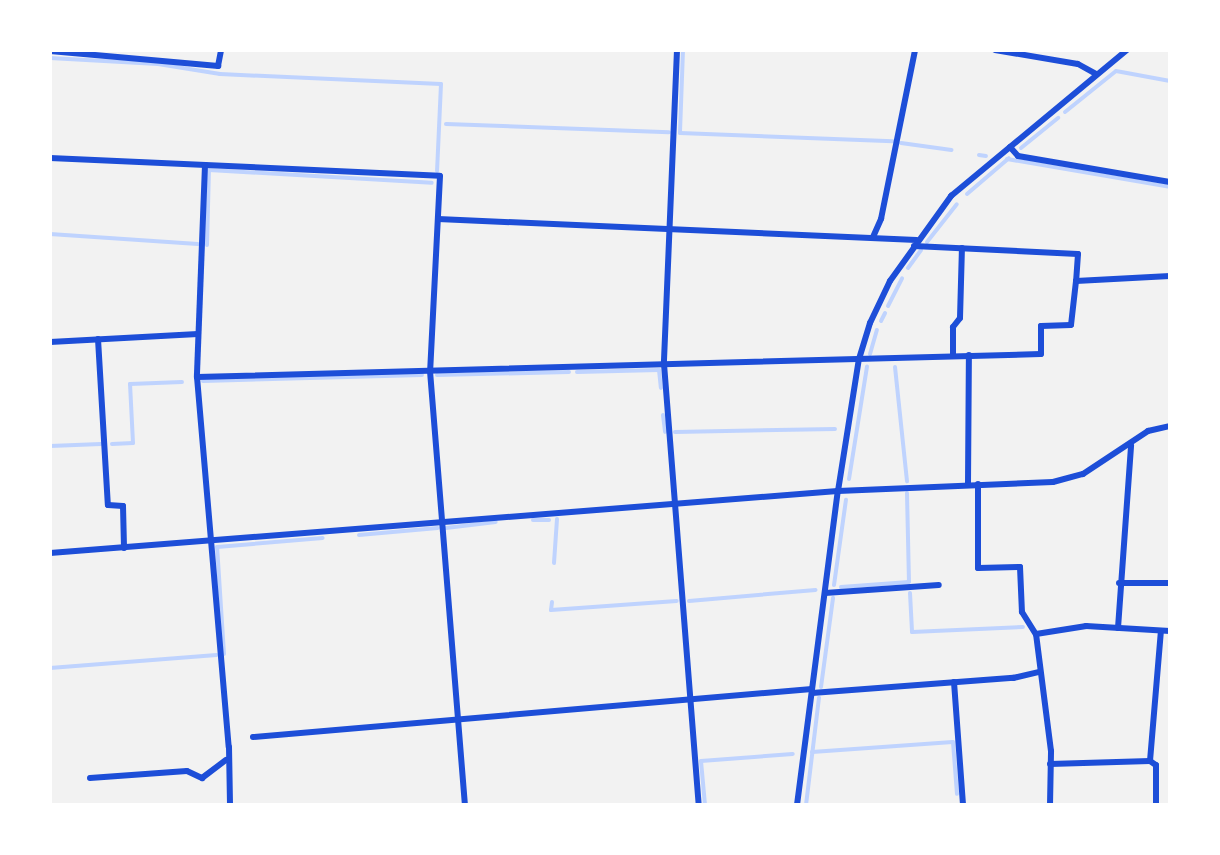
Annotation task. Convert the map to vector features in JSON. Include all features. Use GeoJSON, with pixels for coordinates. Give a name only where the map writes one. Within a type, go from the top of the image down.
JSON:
{"type":"FeatureCollection","features":[{"type":"Feature","properties":{"kind":"street"},"geometry":{"type":"LineString","coordinates":[[50,51],[218,66],[221,50]]}},
{"type":"Feature","properties":{"kind":"street"},"geometry":{"type":"LineString","coordinates":[[677,50],[664,364],[698,805]]}},
{"type":"Feature","properties":{"kind":"street"},"geometry":{"type":"LineString","coordinates":[[872,237],[881,219],[915,50]]}},
{"type":"Feature","properties":{"kind":"street"},"geometry":{"type":"LineString","coordinates":[[995,50],[1078,64],[1096,74]]}},
{"type":"Feature","properties":{"kind":"street"},"geometry":{"type":"LineString","coordinates":[[797,805],[859,359],[884,294],[951,196],[1127,50]]}},
{"type":"Feature","properties":{"kind":"street"},"geometry":{"type":"LineString","coordinates":[[1010,147],[1018,156],[1170,182]]}},
{"type":"Feature","properties":{"kind":"street"},"geometry":{"type":"LineString","coordinates":[[50,158],[440,176],[430,370],[465,805]]}},
{"type":"Feature","properties":{"kind":"street"},"geometry":{"type":"LineString","coordinates":[[205,165],[197,377],[230,805]]}},
{"type":"Feature","properties":{"kind":"street"},"geometry":{"type":"LineString","coordinates":[[197,377],[1041,354],[1041,326],[1071,325],[1078,254],[962,248],[872,237],[438,220]]}},
{"type":"Feature","properties":{"kind":"street"},"geometry":{"type":"LineString","coordinates":[[952,356],[953,326],[960,318],[962,248]]}},
{"type":"Feature","properties":{"kind":"street"},"geometry":{"type":"LineString","coordinates":[[1076,281],[1170,276]]}},
{"type":"Feature","properties":{"kind":"street"},"geometry":{"type":"LineString","coordinates":[[50,342],[198,334]]}},
{"type":"Feature","properties":{"kind":"street"},"geometry":{"type":"LineString","coordinates":[[98,339],[108,505],[123,506],[124,548]]}},
{"type":"Feature","properties":{"kind":"street"},"geometry":{"type":"LineString","coordinates":[[968,356],[968,485]]}},
{"type":"Feature","properties":{"kind":"street"},"geometry":{"type":"LineString","coordinates":[[50,553],[838,491],[1070,480],[1148,430],[1170,426]]}},
{"type":"Feature","properties":{"kind":"street"},"geometry":{"type":"LineString","coordinates":[[1118,628],[1119,583],[1132,482],[1131,444]]}},
{"type":"Feature","properties":{"kind":"street"},"geometry":{"type":"LineString","coordinates":[[978,484],[978,568],[1020,567],[1022,612],[1036,634],[1050,764],[1050,805]]}},
{"type":"Feature","properties":{"kind":"street"},"geometry":{"type":"LineString","coordinates":[[1119,583],[1170,583]]}},
{"type":"Feature","properties":{"kind":"street"},"geometry":{"type":"LineString","coordinates":[[825,593],[940,585]]}},
{"type":"Feature","properties":{"kind":"street"},"geometry":{"type":"LineString","coordinates":[[1036,634],[1086,626],[1166,631],[1150,761]]}},
{"type":"Feature","properties":{"kind":"street"},"geometry":{"type":"LineString","coordinates":[[253,738],[1039,672]]}},
{"type":"Feature","properties":{"kind":"street"},"geometry":{"type":"LineString","coordinates":[[954,682],[963,805]]}},
{"type":"Feature","properties":{"kind":"street"},"geometry":{"type":"LineString","coordinates":[[90,778],[186,771],[202,778],[227,760]]}},
{"type":"Feature","properties":{"kind":"street"},"geometry":{"type":"LineString","coordinates":[[1050,764],[1150,761],[1156,765],[1156,805]]}},
{"type":"Feature","properties":{"kind":"waterway"},"geometry":{"type":"LineString","coordinates":[[683,50],[680,133],[893,141]]}},
{"type":"Feature","properties":{"kind":"waterway"},"geometry":{"type":"LineString","coordinates":[[50,58],[158,64],[220,74],[441,84],[437,171]]}},
{"type":"Feature","properties":{"kind":"waterway"},"geometry":{"type":"LineString","coordinates":[[1065,112],[1116,71],[1170,81]]}},
{"type":"Feature","properties":{"kind":"waterway"},"geometry":{"type":"LineString","coordinates":[[1021,148],[1058,118]]}},
{"type":"Feature","properties":{"kind":"waterway"},"geometry":{"type":"LineString","coordinates":[[446,124],[669,132]]}},
{"type":"Feature","properties":{"kind":"waterway"},"geometry":{"type":"LineString","coordinates":[[901,143],[952,150]]}},
{"type":"Feature","properties":{"kind":"waterway"},"geometry":{"type":"LineString","coordinates":[[979,155],[986,156]]}},
{"type":"Feature","properties":{"kind":"waterway"},"geometry":{"type":"LineString","coordinates":[[967,194],[1009,158]]}},
{"type":"Feature","properties":{"kind":"waterway"},"geometry":{"type":"LineString","coordinates":[[1007,159],[1170,187]]}},
{"type":"Feature","properties":{"kind":"waterway"},"geometry":{"type":"LineString","coordinates":[[207,245],[209,170],[432,183]]}},
{"type":"Feature","properties":{"kind":"waterway"},"geometry":{"type":"LineString","coordinates":[[927,242],[957,204]]}},
{"type":"Feature","properties":{"kind":"waterway"},"geometry":{"type":"LineString","coordinates":[[50,234],[198,244]]}},
{"type":"Feature","properties":{"kind":"waterway"},"geometry":{"type":"LineString","coordinates":[[908,268],[921,250]]}},
{"type":"Feature","properties":{"kind":"waterway"},"geometry":{"type":"LineString","coordinates":[[888,306],[902,278]]}},
{"type":"Feature","properties":{"kind":"waterway"},"geometry":{"type":"LineString","coordinates":[[881,321],[885,313]]}},
{"type":"Feature","properties":{"kind":"waterway"},"geometry":{"type":"LineString","coordinates":[[870,354],[877,330]]}},
{"type":"Feature","properties":{"kind":"waterway"},"geometry":{"type":"LineString","coordinates":[[849,479],[867,366]]}},
{"type":"Feature","properties":{"kind":"waterway"},"geometry":{"type":"LineString","coordinates":[[895,367],[907,481]]}},
{"type":"Feature","properties":{"kind":"waterway"},"geometry":{"type":"LineString","coordinates":[[577,372],[659,370],[661,388]]}},
{"type":"Feature","properties":{"kind":"waterway"},"geometry":{"type":"LineString","coordinates":[[437,375],[569,372]]}},
{"type":"Feature","properties":{"kind":"waterway"},"geometry":{"type":"LineString","coordinates":[[203,381],[422,375]]}},
{"type":"Feature","properties":{"kind":"waterway"},"geometry":{"type":"LineString","coordinates":[[112,444],[133,443],[130,384],[182,382]]}},
{"type":"Feature","properties":{"kind":"waterway"},"geometry":{"type":"LineString","coordinates":[[663,415],[665,432]]}},
{"type":"Feature","properties":{"kind":"waterway"},"geometry":{"type":"LineString","coordinates":[[675,432],[835,429]]}},
{"type":"Feature","properties":{"kind":"waterway"},"geometry":{"type":"LineString","coordinates":[[50,446],[101,444]]}},
{"type":"Feature","properties":{"kind":"waterway"},"geometry":{"type":"LineString","coordinates":[[841,587],[909,582],[907,493]]}},
{"type":"Feature","properties":{"kind":"waterway"},"geometry":{"type":"LineString","coordinates":[[834,585],[846,500]]}},
{"type":"Feature","properties":{"kind":"waterway"},"geometry":{"type":"LineString","coordinates":[[554,563],[557,519]]}},
{"type":"Feature","properties":{"kind":"waterway"},"geometry":{"type":"LineString","coordinates":[[533,520],[549,520]]}},
{"type":"Feature","properties":{"kind":"waterway"},"geometry":{"type":"LineString","coordinates":[[446,528],[496,522]]}},
{"type":"Feature","properties":{"kind":"waterway"},"geometry":{"type":"LineString","coordinates":[[359,535],[438,528]]}},
{"type":"Feature","properties":{"kind":"waterway"},"geometry":{"type":"LineString","coordinates":[[224,654],[217,547],[323,538]]}},
{"type":"Feature","properties":{"kind":"waterway"},"geometry":{"type":"LineString","coordinates":[[689,601],[816,590]]}},
{"type":"Feature","properties":{"kind":"waterway"},"geometry":{"type":"LineString","coordinates":[[910,593],[912,632],[1023,627]]}},
{"type":"Feature","properties":{"kind":"waterway"},"geometry":{"type":"LineString","coordinates":[[821,687],[833,598]]}},
{"type":"Feature","properties":{"kind":"waterway"},"geometry":{"type":"LineString","coordinates":[[552,602],[551,610],[677,601]]}},
{"type":"Feature","properties":{"kind":"waterway"},"geometry":{"type":"LineString","coordinates":[[50,668],[216,655]]}},
{"type":"Feature","properties":{"kind":"waterway"},"geometry":{"type":"LineString","coordinates":[[806,805],[819,698]]}},
{"type":"Feature","properties":{"kind":"waterway"},"geometry":{"type":"LineString","coordinates":[[812,752],[953,742],[957,794]]}},
{"type":"Feature","properties":{"kind":"waterway"},"geometry":{"type":"LineString","coordinates":[[705,805],[701,761],[793,754]]}}]}
